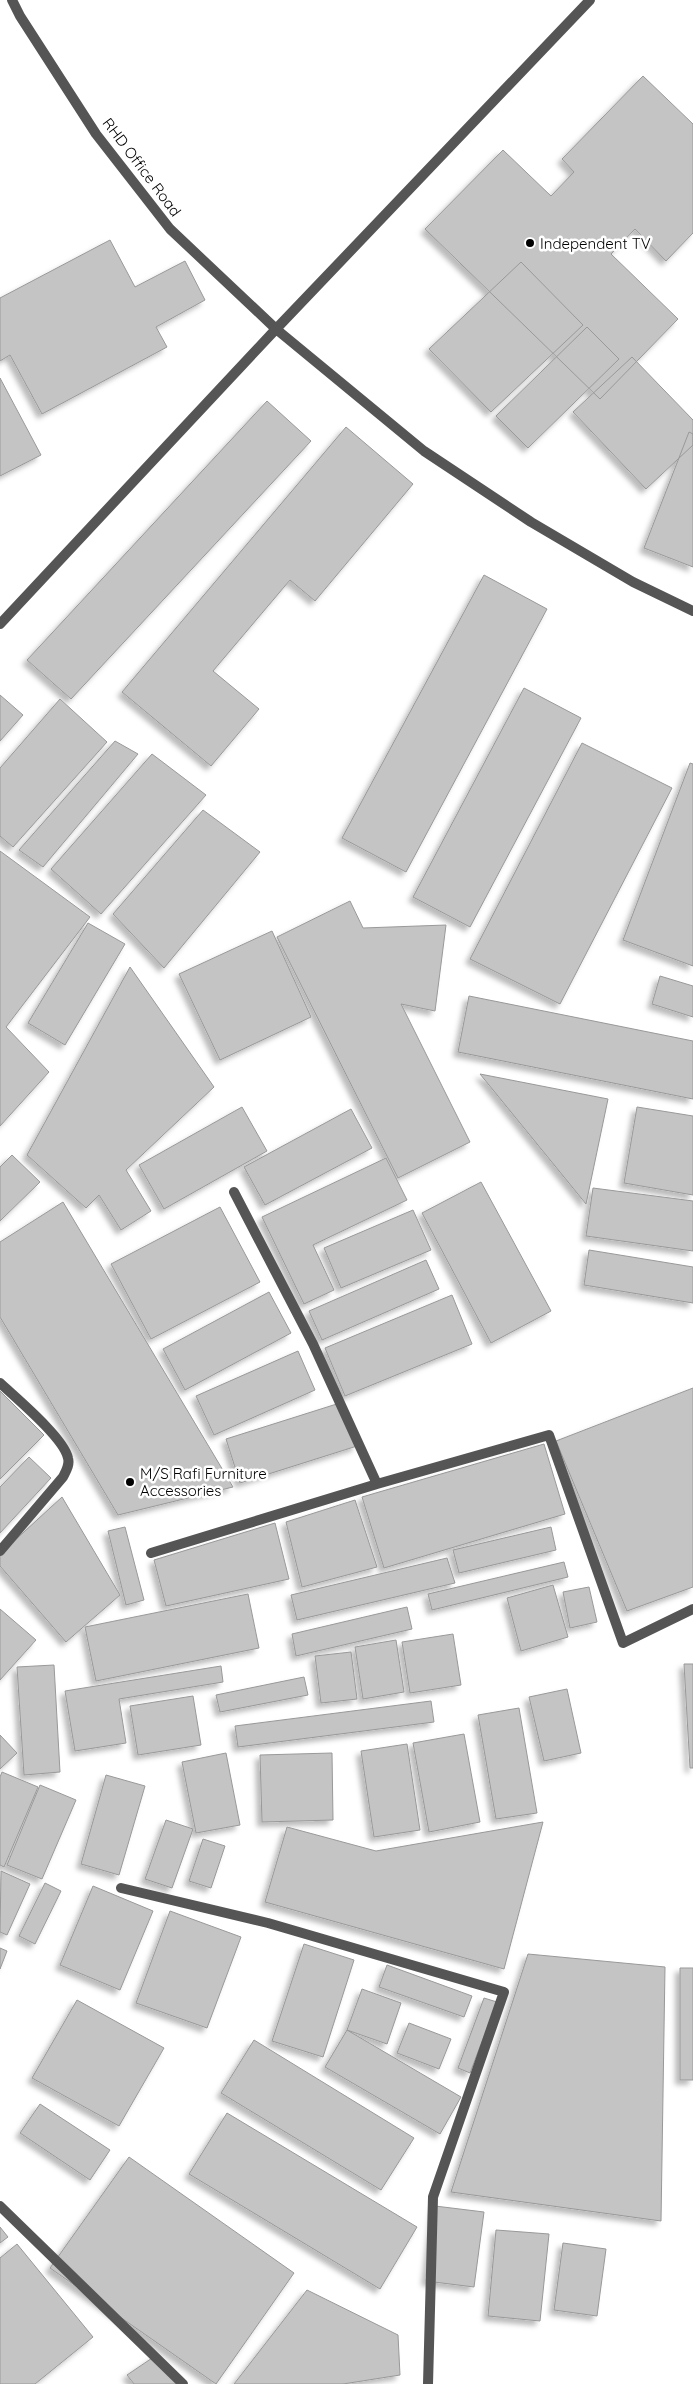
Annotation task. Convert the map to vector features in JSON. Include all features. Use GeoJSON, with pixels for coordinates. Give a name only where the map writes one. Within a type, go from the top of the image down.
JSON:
{"type":"FeatureCollection","features":[{"type":"Feature","properties":{"kind":"street","name":"RHD Office Road"},"geometry":{"type":"LineString","coordinates":[[12,0],[20,16],[96,134],[170,229],[276,329],[424,450],[531,522],[633,582],[693,611]]}},
{"type":"Feature","properties":{"kind":"street"},"geometry":{"type":"LineString","coordinates":[[0,624],[276,329],[590,0]]}},
{"type":"Feature","properties":{"kind":"street"},"geometry":{"type":"LineString","coordinates":[[234,1192],[313,1344],[377,1484]]}},
{"type":"Feature","properties":{"kind":"street"},"geometry":{"type":"LineString","coordinates":[[0,1383],[43,1424],[68,1458],[68,1467],[63,1477],[0,1551]]}},
{"type":"Feature","properties":{"kind":"street"},"geometry":{"type":"LineString","coordinates":[[151,1554],[377,1484],[549,1435],[623,1643],[693,1608]]}},
{"type":"Feature","properties":{"kind":"street"},"geometry":{"type":"LineString","coordinates":[[121,1888],[268,1922],[504,1992],[433,2197],[428,2384]]}},
{"type":"Feature","properties":{"kind":"street"},"geometry":{"type":"LineString","coordinates":[[0,2206],[183,2384]]}},
{"type":"Feature","properties":{"kind":"building","name":"Independent TV"},"geometry":{"type":"Polygon","coordinates":[[[643,76],[693,124],[693,233],[666,261],[635,229],[611,254],[678,319],[600,399],[425,229],[503,150],[551,196],[574,172],[562,159],[643,76]]]}},
{"type":"Feature","properties":{"kind":"building"},"geometry":{"type":"Polygon","coordinates":[[[110,240],[135,287],[185,261],[205,300],[156,327],[167,347],[42,414],[10,355],[0,361],[0,298],[110,240]]]}},
{"type":"Feature","properties":{"kind":"building"},"geometry":{"type":"Polygon","coordinates":[[[521,262],[583,325],[491,412],[429,349],[521,262]]]}},
{"type":"Feature","properties":{"kind":"building"},"geometry":{"type":"Polygon","coordinates":[[[587,327],[619,359],[528,448],[496,416],[587,327]]]}},
{"type":"Feature","properties":{"kind":"building"},"geometry":{"type":"Polygon","coordinates":[[[632,357],[693,420],[693,445],[646,489],[573,412],[632,357]]]}},
{"type":"Feature","properties":{"kind":"building"},"geometry":{"type":"Polygon","coordinates":[[[0,378],[41,455],[0,476],[0,378]]]}},
{"type":"Feature","properties":{"kind":"building"},"geometry":{"type":"Polygon","coordinates":[[[267,401],[311,441],[71,699],[27,660],[267,401]]]}},
{"type":"Feature","properties":{"kind":"building"},"geometry":{"type":"Polygon","coordinates":[[[346,427],[413,484],[315,601],[290,580],[213,671],[259,709],[211,766],[122,692],[346,427]]]}},
{"type":"Feature","properties":{"kind":"building"},"geometry":{"type":"Polygon","coordinates":[[[689,432],[693,434],[693,567],[644,548],[689,432]]]}},
{"type":"Feature","properties":{"kind":"building"},"geometry":{"type":"Polygon","coordinates":[[[484,575],[547,609],[406,872],[342,838],[484,575]]]}},
{"type":"Feature","properties":{"kind":"building"},"geometry":{"type":"Polygon","coordinates":[[[524,688],[581,718],[470,927],[413,897],[524,688]]]}},
{"type":"Feature","properties":{"kind":"building"},"geometry":{"type":"Polygon","coordinates":[[[0,695],[23,715],[0,741],[0,695]]]}},
{"type":"Feature","properties":{"kind":"building"},"geometry":{"type":"Polygon","coordinates":[[[60,699],[107,742],[13,847],[0,836],[0,768],[60,699]]]}},
{"type":"Feature","properties":{"kind":"building"},"geometry":{"type":"Polygon","coordinates":[[[115,741],[138,754],[43,867],[19,850],[115,741]]]}},
{"type":"Feature","properties":{"kind":"building"},"geometry":{"type":"Polygon","coordinates":[[[582,743],[672,788],[560,1004],[470,959],[582,743]]]}},
{"type":"Feature","properties":{"kind":"building"},"geometry":{"type":"Polygon","coordinates":[[[152,754],[206,795],[101,914],[51,869],[152,754]]]}},
{"type":"Feature","properties":{"kind":"building"},"geometry":{"type":"Polygon","coordinates":[[[690,763],[693,764],[693,966],[623,940],[690,763]]]}},
{"type":"Feature","properties":{"kind":"building"},"geometry":{"type":"Polygon","coordinates":[[[203,810],[260,852],[164,968],[113,914],[203,810]]]}},
{"type":"Feature","properties":{"kind":"building"},"geometry":{"type":"Polygon","coordinates":[[[0,851],[90,917],[6,1027],[49,1072],[0,1126],[0,851]]]}},
{"type":"Feature","properties":{"kind":"building"},"geometry":{"type":"Polygon","coordinates":[[[350,901],[363,928],[446,925],[435,1011],[401,1004],[470,1142],[398,1178],[277,937],[350,901]]]}},
{"type":"Feature","properties":{"kind":"building"},"geometry":{"type":"Polygon","coordinates":[[[88,923],[125,944],[65,1045],[28,1023],[88,923]]]}},
{"type":"Feature","properties":{"kind":"building"},"geometry":{"type":"Polygon","coordinates":[[[272,931],[311,1017],[220,1060],[179,974],[272,931]]]}},
{"type":"Feature","properties":{"kind":"building"},"geometry":{"type":"Polygon","coordinates":[[[130,967],[214,1087],[126,1170],[151,1211],[121,1230],[99,1195],[86,1208],[27,1155],[130,967]]]}},
{"type":"Feature","properties":{"kind":"building"},"geometry":{"type":"Polygon","coordinates":[[[660,976],[693,986],[693,1017],[652,1004],[660,976]]]}},
{"type":"Feature","properties":{"kind":"building"},"geometry":{"type":"Polygon","coordinates":[[[469,996],[693,1041],[693,1099],[458,1052],[469,996]]]}},
{"type":"Feature","properties":{"kind":"building"},"geometry":{"type":"Polygon","coordinates":[[[480,1074],[608,1099],[586,1204],[480,1074]]]}},
{"type":"Feature","properties":{"kind":"building"},"geometry":{"type":"Polygon","coordinates":[[[242,1107],[267,1151],[164,1209],[139,1165],[242,1107]]]}},
{"type":"Feature","properties":{"kind":"building"},"geometry":{"type":"Polygon","coordinates":[[[637,1107],[693,1116],[693,1195],[624,1183],[637,1107]]]}},
{"type":"Feature","properties":{"kind":"building"},"geometry":{"type":"Polygon","coordinates":[[[351,1109],[372,1148],[265,1205],[244,1167],[351,1109]]]}},
{"type":"Feature","properties":{"kind":"building"},"geometry":{"type":"Polygon","coordinates":[[[12,1155],[40,1182],[0,1221],[0,1167],[12,1155]]]}},
{"type":"Feature","properties":{"kind":"building"},"geometry":{"type":"Polygon","coordinates":[[[386,1158],[407,1200],[313,1245],[334,1290],[304,1304],[262,1217],[386,1158]]]}},
{"type":"Feature","properties":{"kind":"building"},"geometry":{"type":"Polygon","coordinates":[[[481,1182],[551,1311],[491,1343],[422,1213],[481,1182]]]}},
{"type":"Feature","properties":{"kind":"building"},"geometry":{"type":"Polygon","coordinates":[[[593,1188],[693,1201],[693,1251],[586,1236],[593,1188]]]}},
{"type":"Feature","properties":{"kind":"building"},"geometry":{"type":"Polygon","coordinates":[[[63,1202],[233,1487],[118,1515],[0,1317],[0,1242],[63,1202]]]}},
{"type":"Feature","properties":{"kind":"building"},"geometry":{"type":"Polygon","coordinates":[[[220,1207],[260,1282],[151,1339],[111,1264],[220,1207]]]}},
{"type":"Feature","properties":{"kind":"building"},"geometry":{"type":"Polygon","coordinates":[[[413,1210],[431,1250],[341,1288],[324,1248],[413,1210]]]}},
{"type":"Feature","properties":{"kind":"building"},"geometry":{"type":"Polygon","coordinates":[[[589,1250],[693,1267],[693,1303],[584,1285],[589,1250]]]}},
{"type":"Feature","properties":{"kind":"building"},"geometry":{"type":"Polygon","coordinates":[[[426,1260],[439,1289],[322,1340],[309,1311],[426,1260]]]}},
{"type":"Feature","properties":{"kind":"building"},"geometry":{"type":"Polygon","coordinates":[[[269,1292],[291,1333],[185,1390],[163,1349],[269,1292]]]}},
{"type":"Feature","properties":{"kind":"building"},"geometry":{"type":"Polygon","coordinates":[[[452,1295],[472,1344],[345,1396],[325,1348],[452,1295]]]}},
{"type":"Feature","properties":{"kind":"building"},"geometry":{"type":"Polygon","coordinates":[[[298,1351],[315,1390],[214,1435],[196,1396],[298,1351]]]}},
{"type":"Feature","properties":{"kind":"building"},"geometry":{"type":"Polygon","coordinates":[[[693,1388],[693,1587],[627,1611],[556,1441],[693,1388]]]}},
{"type":"Feature","properties":{"kind":"building"},"geometry":{"type":"Polygon","coordinates":[[[0,1391],[44,1435],[0,1479],[0,1391]]]}},
{"type":"Feature","properties":{"kind":"building"},"geometry":{"type":"Polygon","coordinates":[[[343,1402],[357,1446],[240,1483],[226,1439],[343,1402]]]}},
{"type":"Feature","properties":{"kind":"building"},"geometry":{"type":"Polygon","coordinates":[[[544,1444],[565,1514],[384,1568],[362,1497],[544,1444]]]}},
{"type":"Feature","properties":{"kind":"building"},"geometry":{"type":"Polygon","coordinates":[[[29,1457],[51,1478],[0,1533],[0,1487],[29,1457]]]}},
{"type":"Feature","properties":{"kind":"building"},"geometry":{"type":"Polygon","coordinates":[[[62,1497],[120,1595],[66,1642],[0,1566],[0,1554],[62,1497]]]}},
{"type":"Feature","properties":{"kind":"building"},"geometry":{"type":"Polygon","coordinates":[[[355,1500],[377,1567],[302,1587],[286,1522],[355,1500]]]}},
{"type":"Feature","properties":{"kind":"building"},"geometry":{"type":"Polygon","coordinates":[[[275,1523],[289,1579],[166,1606],[154,1560],[275,1523]]]}},
{"type":"Feature","properties":{"kind":"building"},"geometry":{"type":"Polygon","coordinates":[[[125,1527],[144,1600],[126,1605],[108,1531],[125,1527]]]}},
{"type":"Feature","properties":{"kind":"building"},"geometry":{"type":"Polygon","coordinates":[[[551,1527],[556,1550],[459,1573],[453,1550],[551,1527]]]}},
{"type":"Feature","properties":{"kind":"building"},"geometry":{"type":"Polygon","coordinates":[[[447,1558],[455,1583],[297,1620],[291,1595],[447,1558]]]}},
{"type":"Feature","properties":{"kind":"building"},"geometry":{"type":"Polygon","coordinates":[[[564,1562],[568,1577],[432,1610],[428,1594],[564,1562]]]}},
{"type":"Feature","properties":{"kind":"building"},"geometry":{"type":"Polygon","coordinates":[[[553,1585],[568,1637],[521,1651],[507,1598],[553,1585]]]}},
{"type":"Feature","properties":{"kind":"building"},"geometry":{"type":"Polygon","coordinates":[[[589,1587],[597,1622],[570,1628],[563,1592],[589,1587]]]}},
{"type":"Feature","properties":{"kind":"building"},"geometry":{"type":"Polygon","coordinates":[[[248,1594],[259,1648],[96,1681],[85,1627],[248,1594]]]}},
{"type":"Feature","properties":{"kind":"building"},"geometry":{"type":"Polygon","coordinates":[[[407,1607],[412,1629],[296,1656],[292,1634],[407,1607]]]}},
{"type":"Feature","properties":{"kind":"building"},"geometry":{"type":"Polygon","coordinates":[[[0,1609],[36,1640],[0,1680],[0,1609]]]}},
{"type":"Feature","properties":{"kind":"building"},"geometry":{"type":"Polygon","coordinates":[[[453,1634],[461,1685],[410,1693],[402,1642],[453,1634]]]}},
{"type":"Feature","properties":{"kind":"building"},"geometry":{"type":"Polygon","coordinates":[[[396,1640],[404,1692],[363,1699],[355,1647],[396,1640]]]}},
{"type":"Feature","properties":{"kind":"building"},"geometry":{"type":"Polygon","coordinates":[[[351,1652],[357,1699],[321,1703],[315,1656],[351,1652]]]}},
{"type":"Feature","properties":{"kind":"building"},"geometry":{"type":"Polygon","coordinates":[[[684,1664],[693,1664],[693,1768],[690,1768],[684,1664]]]}},
{"type":"Feature","properties":{"kind":"building"},"geometry":{"type":"Polygon","coordinates":[[[54,1665],[60,1772],[24,1775],[17,1667],[54,1665]]]}},
{"type":"Feature","properties":{"kind":"building"},"geometry":{"type":"Polygon","coordinates":[[[221,1666],[223,1682],[119,1699],[126,1743],[75,1751],[65,1691],[221,1666]]]}},
{"type":"Feature","properties":{"kind":"building"},"geometry":{"type":"Polygon","coordinates":[[[304,1677],[308,1695],[220,1712],[216,1695],[304,1677]]]}},
{"type":"Feature","properties":{"kind":"building"},"geometry":{"type":"Polygon","coordinates":[[[567,1689],[581,1753],[544,1761],[529,1697],[567,1689]]]}},
{"type":"Feature","properties":{"kind":"building"},"geometry":{"type":"Polygon","coordinates":[[[193,1696],[201,1745],[138,1755],[130,1706],[193,1696]]]}},
{"type":"Feature","properties":{"kind":"building"},"geometry":{"type":"Polygon","coordinates":[[[431,1701],[434,1722],[238,1747],[235,1726],[431,1701]]]}},
{"type":"Feature","properties":{"kind":"building"},"geometry":{"type":"Polygon","coordinates":[[[519,1708],[537,1813],[496,1819],[478,1715],[519,1708]]]}},
{"type":"Feature","properties":{"kind":"building"},"geometry":{"type":"Polygon","coordinates":[[[464,1734],[480,1822],[429,1832],[413,1743],[464,1734]]]}},
{"type":"Feature","properties":{"kind":"building"},"geometry":{"type":"Polygon","coordinates":[[[0,1735],[17,1753],[0,1769],[0,1735]]]}},
{"type":"Feature","properties":{"kind":"building"},"geometry":{"type":"Polygon","coordinates":[[[407,1744],[420,1830],[374,1837],[361,1751],[407,1744]]]}},
{"type":"Feature","properties":{"kind":"building"},"geometry":{"type":"Polygon","coordinates":[[[226,1753],[240,1825],[196,1833],[182,1762],[226,1753]]]}},
{"type":"Feature","properties":{"kind":"building"},"geometry":{"type":"Polygon","coordinates":[[[332,1753],[333,1820],[262,1822],[260,1755],[332,1753]]]}},
{"type":"Feature","properties":{"kind":"building"},"geometry":{"type":"Polygon","coordinates":[[[2,1772],[38,1787],[4,1867],[0,1865],[0,1777],[2,1772]]]}},
{"type":"Feature","properties":{"kind":"building"},"geometry":{"type":"Polygon","coordinates":[[[106,1775],[145,1786],[119,1875],[81,1864],[106,1775]]]}},
{"type":"Feature","properties":{"kind":"building"},"geometry":{"type":"Polygon","coordinates":[[[40,1785],[76,1800],[42,1879],[7,1865],[40,1785]]]}},
{"type":"Feature","properties":{"kind":"building"},"geometry":{"type":"Polygon","coordinates":[[[166,1820],[193,1829],[172,1888],[145,1879],[166,1820]]]}},
{"type":"Feature","properties":{"kind":"building"},"geometry":{"type":"Polygon","coordinates":[[[543,1822],[504,1969],[265,1902],[287,1827],[376,1851],[543,1822]]]}},
{"type":"Feature","properties":{"kind":"building"},"geometry":{"type":"Polygon","coordinates":[[[203,1839],[225,1846],[211,1888],[189,1881],[203,1839]]]}},
{"type":"Feature","properties":{"kind":"building"},"geometry":{"type":"Polygon","coordinates":[[[1,1871],[30,1884],[7,1935],[0,1932],[1,1871]]]}},
{"type":"Feature","properties":{"kind":"building"},"geometry":{"type":"Polygon","coordinates":[[[45,1883],[61,1891],[35,1944],[19,1936],[45,1883]]]}},
{"type":"Feature","properties":{"kind":"building"},"geometry":{"type":"Polygon","coordinates":[[[93,1886],[153,1911],[120,1990],[60,1965],[93,1886]]]}},
{"type":"Feature","properties":{"kind":"building"},"geometry":{"type":"Polygon","coordinates":[[[170,1911],[241,1937],[207,2028],[136,2003],[170,1911]]]}},
{"type":"Feature","properties":{"kind":"building"},"geometry":{"type":"Polygon","coordinates":[[[304,1944],[354,1960],[323,2057],[272,2041],[304,1944]]]}},
{"type":"Feature","properties":{"kind":"building"},"geometry":{"type":"Polygon","coordinates":[[[0,1948],[7,1951],[0,1969],[0,1948]]]}},
{"type":"Feature","properties":{"kind":"building"},"geometry":{"type":"Polygon","coordinates":[[[528,1954],[665,1967],[661,2221],[451,2192],[528,1954]]]}},
{"type":"Feature","properties":{"kind":"building"},"geometry":{"type":"Polygon","coordinates":[[[387,1965],[472,1996],[464,2017],[379,1987],[387,1965]]]}},
{"type":"Feature","properties":{"kind":"building"},"geometry":{"type":"Polygon","coordinates":[[[680,1968],[693,1968],[693,2080],[680,2080],[680,1968]]]}},
{"type":"Feature","properties":{"kind":"building"},"geometry":{"type":"Polygon","coordinates":[[[362,1989],[401,2003],[387,2044],[347,2030],[362,1989]]]}},
{"type":"Feature","properties":{"kind":"building"},"geometry":{"type":"Polygon","coordinates":[[[484,1998],[497,2002],[470,2073],[458,2068],[484,1998]]]}},
{"type":"Feature","properties":{"kind":"building"},"geometry":{"type":"Polygon","coordinates":[[[77,2000],[164,2048],[119,2126],[32,2078],[77,2000]]]}},
{"type":"Feature","properties":{"kind":"building"},"geometry":{"type":"Polygon","coordinates":[[[409,2023],[451,2039],[439,2069],[397,2053],[409,2023]]]}},
{"type":"Feature","properties":{"kind":"building"},"geometry":{"type":"Polygon","coordinates":[[[347,2030],[461,2097],[440,2134],[325,2067],[347,2030]]]}},
{"type":"Feature","properties":{"kind":"building"},"geometry":{"type":"Polygon","coordinates":[[[254,2040],[414,2138],[381,2190],[221,2093],[254,2040]]]}},
{"type":"Feature","properties":{"kind":"building"},"geometry":{"type":"Polygon","coordinates":[[[40,2104],[110,2150],[90,2180],[20,2133],[40,2104]]]}},
{"type":"Feature","properties":{"kind":"building"},"geometry":{"type":"Polygon","coordinates":[[[227,2113],[417,2227],[380,2289],[189,2174],[227,2113]]]}},
{"type":"Feature","properties":{"kind":"building"},"geometry":{"type":"Polygon","coordinates":[[[129,2157],[294,2273],[216,2384],[50,2268],[129,2157]]]}},
{"type":"Feature","properties":{"kind":"building"},"geometry":{"type":"Polygon","coordinates":[[[435,2206],[484,2212],[474,2287],[426,2281],[435,2206]]]}},
{"type":"Feature","properties":{"kind":"building"},"geometry":{"type":"Polygon","coordinates":[[[0,2227],[8,2237],[0,2243],[0,2227]]]}},
{"type":"Feature","properties":{"kind":"building"},"geometry":{"type":"Polygon","coordinates":[[[496,2230],[549,2234],[540,2321],[488,2316],[496,2230]]]}},
{"type":"Feature","properties":{"kind":"building"},"geometry":{"type":"Polygon","coordinates":[[[563,2243],[606,2249],[597,2316],[554,2310],[563,2243]]]}},
{"type":"Feature","properties":{"kind":"building"},"geometry":{"type":"Polygon","coordinates":[[[17,2244],[93,2337],[35,2384],[0,2384],[0,2258],[17,2244]]]}},
{"type":"Feature","properties":{"kind":"building"},"geometry":{"type":"Polygon","coordinates":[[[307,2290],[398,2335],[400,2375],[343,2384],[234,2384],[307,2290]]]}},
{"type":"Feature","properties":{"kind":"building"},"geometry":{"type":"Polygon","coordinates":[[[158,2354],[180,2384],[134,2384],[127,2375],[158,2354]]]}},
{"type":"Feature","properties":{"kind":"place","name":"Independent TV"},"geometry":{"type":"Point","coordinates":[530,243]}},
{"type":"Feature","properties":{"kind":"place","name":"M/S Rafi Furniture Accessories"},"geometry":{"type":"Point","coordinates":[130,1482]}}]}
